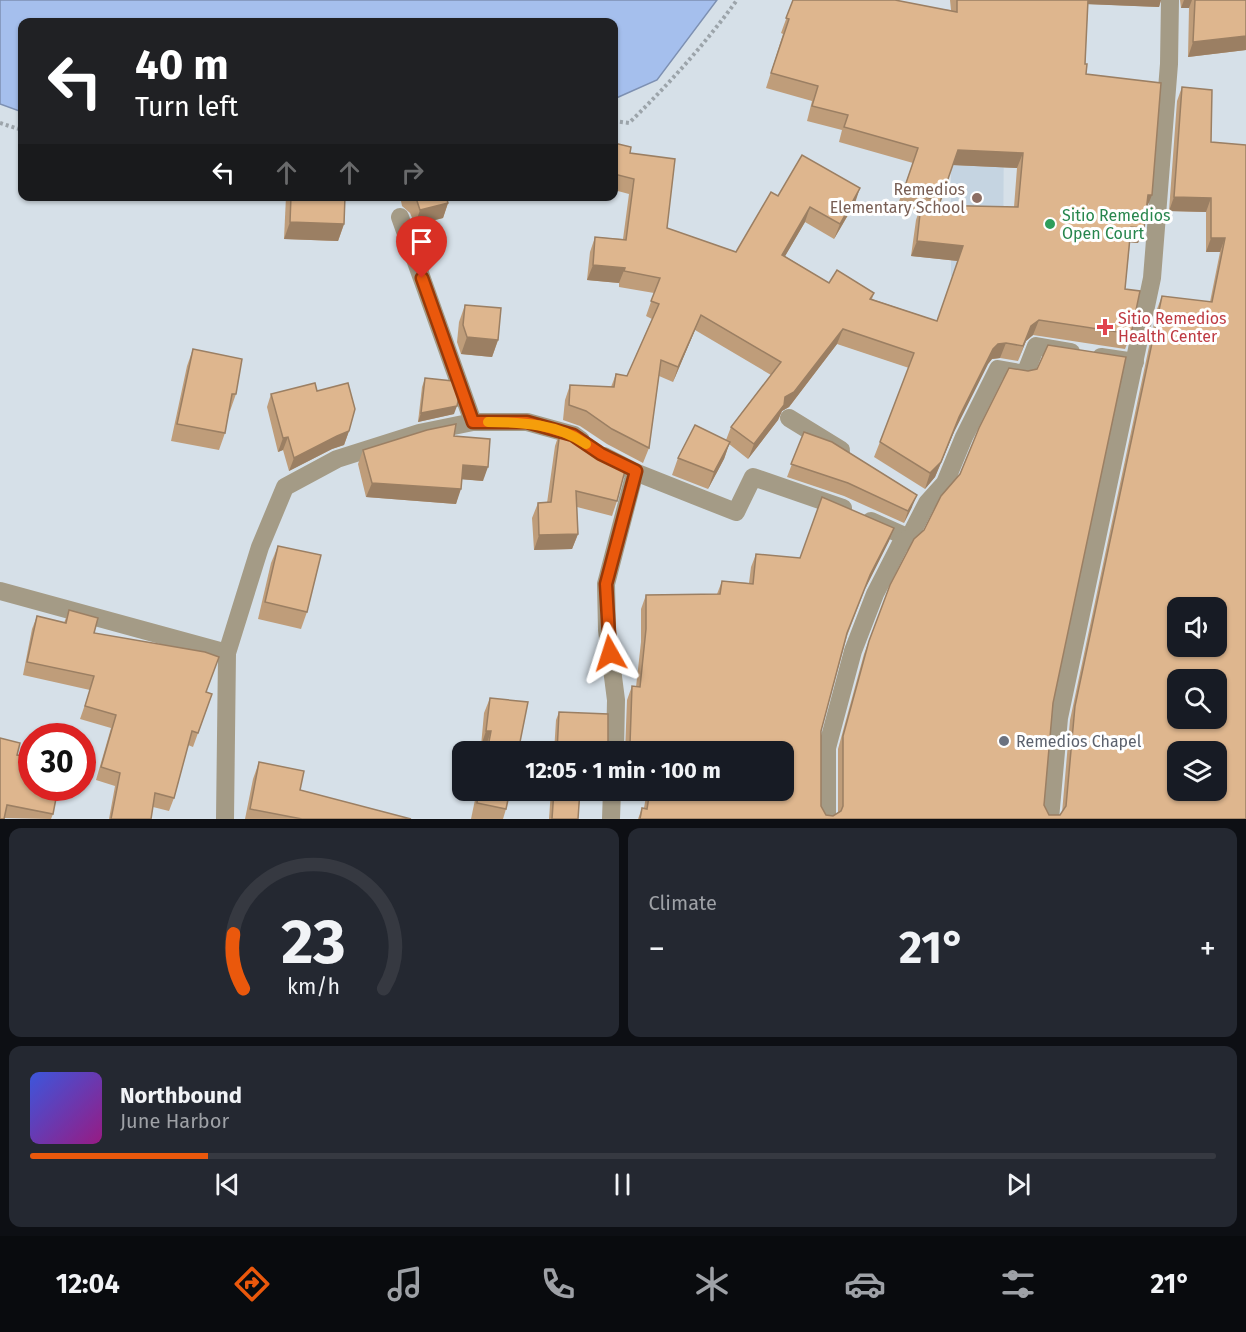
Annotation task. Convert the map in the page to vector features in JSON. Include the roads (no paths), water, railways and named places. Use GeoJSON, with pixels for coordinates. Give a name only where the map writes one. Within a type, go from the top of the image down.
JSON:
{"type":"FeatureCollection","features":[{"type":"Feature","properties":{"kind":"street"},"geometry":{"type":"LineString","coordinates":[[1050,819],[1059,718],[1152,278],[1169,64],[1170,0]]}},
{"type":"Feature","properties":{"kind":"street"},"geometry":{"type":"LineString","coordinates":[[400,217],[473,422]]}},
{"type":"Feature","properties":{"kind":"street"},"geometry":{"type":"LineString","coordinates":[[827,819],[827,748],[852,651],[875,594],[900,545],[909,538],[927,503],[945,483],[964,437],[998,369],[1025,374],[1036,346],[1135,362]]}},
{"type":"Feature","properties":{"kind":"street"},"geometry":{"type":"LineString","coordinates":[[789,418],[858,461]]}},
{"type":"Feature","properties":{"kind":"street"},"geometry":{"type":"LineString","coordinates":[[225,819],[227,653],[260,547],[285,488],[337,459],[419,432],[473,422],[527,422],[573,435],[601,454],[636,471],[736,512],[753,477],[839,506],[909,538]]}},
{"type":"Feature","properties":{"kind":"street"},"geometry":{"type":"LineString","coordinates":[[615,741],[616,700],[607,630],[606,584],[636,471]]}},
{"type":"Feature","properties":{"kind":"street"},"geometry":{"type":"LineString","coordinates":[[908,491],[927,503]]}},
{"type":"Feature","properties":{"kind":"street"},"geometry":{"type":"LineString","coordinates":[[0,591],[227,653]]}},
{"type":"Feature","properties":{"kind":"street"},"geometry":{"type":"LineString","coordinates":[[610,819],[611,801]]}},
{"type":"Feature","properties":{"kind":"water"},"geometry":{"type":"Polygon","coordinates":[[[0,0],[717,0],[657,80],[618,97],[618,18],[18,18],[18,111],[0,104],[0,0]]]}},
{"type":"Feature","properties":{"kind":"place","name":"Remedios Elementary School"},"geometry":{"type":"Point","coordinates":[977,198]}},
{"type":"Feature","properties":{"kind":"place","name":"Sitio Remedios Open Court"},"geometry":{"type":"Point","coordinates":[1050,224]}},
{"type":"Feature","properties":{"kind":"place","name":"Sitio Remedios Health Center"},"geometry":{"type":"Point","coordinates":[1105,327]}},
{"type":"Feature","properties":{"kind":"place","name":"Remedios Chapel"},"geometry":{"type":"Point","coordinates":[1004,741]}}]}
